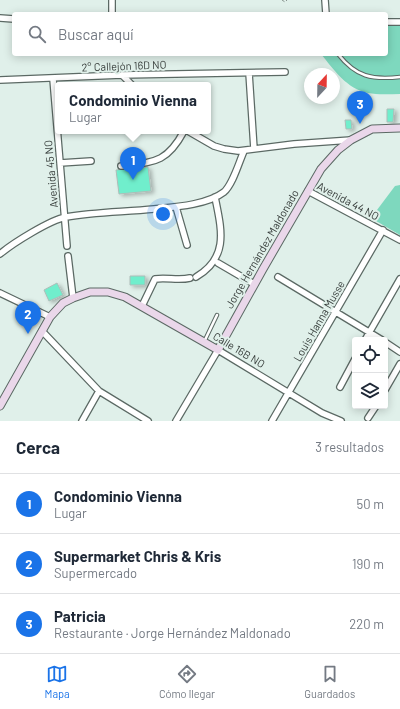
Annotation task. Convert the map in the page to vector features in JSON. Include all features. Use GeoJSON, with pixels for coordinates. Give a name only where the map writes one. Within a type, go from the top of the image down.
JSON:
{"type":"FeatureCollection","features":[{"type":"Feature","properties":{"kind":"street"},"geometry":{"type":"LineString","coordinates":[[112,0],[112,12]]}},
{"type":"Feature","properties":{"kind":"street"},"geometry":{"type":"LineString","coordinates":[[325,0],[326,12]]}},
{"type":"Feature","properties":{"kind":"street"},"geometry":{"type":"LineString","coordinates":[[0,18],[12,19]]}},
{"type":"Feature","properties":{"kind":"street"},"geometry":{"type":"LineString","coordinates":[[388,22],[400,22]]}},
{"type":"Feature","properties":{"kind":"street","name":"2° Callejón 16D NO"},"geometry":{"type":"LineString","coordinates":[[0,80],[122,75],[285,72]]}},
{"type":"Feature","properties":{"kind":"street"},"geometry":{"type":"LineString","coordinates":[[249,73],[254,149]]}},
{"type":"Feature","properties":{"kind":"street"},"geometry":{"type":"LineString","coordinates":[[122,75],[129,82]]}},
{"type":"Feature","properties":{"kind":"street","name":"Avenida 45 NO"},"geometry":{"type":"LineString","coordinates":[[53,79],[55,103]]}},
{"type":"Feature","properties":{"kind":"street","name":"Jorge Hernández Maldonado"},"geometry":{"type":"LineString","coordinates":[[176,421],[321,169],[338,150],[351,140],[372,129],[400,128]]}},
{"type":"Feature","properties":{"kind":"street","name":"Avenida 45 NO"},"geometry":{"type":"LineString","coordinates":[[0,254],[17,241],[64,217],[58,134]]}},
{"type":"Feature","properties":{"kind":"street"},"geometry":{"type":"LineString","coordinates":[[121,166],[155,162],[174,148],[182,134]]}},
{"type":"Feature","properties":{"kind":"street"},"geometry":{"type":"LineString","coordinates":[[192,134],[204,142],[214,146],[224,149],[244,151],[351,140]]}},
{"type":"Feature","properties":{"kind":"street"},"geometry":{"type":"LineString","coordinates":[[67,246],[64,217],[176,207],[208,200],[224,192],[228,188],[244,151]]}},
{"type":"Feature","properties":{"kind":"street"},"geometry":{"type":"LineString","coordinates":[[60,163],[91,161]]}},
{"type":"Feature","properties":{"kind":"street","name":"Avenida 44 NO"},"geometry":{"type":"LineString","coordinates":[[308,191],[400,240]]}},
{"type":"Feature","properties":{"kind":"street"},"geometry":{"type":"LineString","coordinates":[[142,306],[155,279],[162,278],[183,280],[193,277],[209,266],[219,252],[222,232],[215,196]]}},
{"type":"Feature","properties":{"kind":"street"},"geometry":{"type":"LineString","coordinates":[[176,207],[187,245]]}},
{"type":"Feature","properties":{"kind":"street","name":"Louis Hanna Musse"},"geometry":{"type":"LineString","coordinates":[[272,421],[383,230]]}},
{"type":"Feature","properties":{"kind":"street"},"geometry":{"type":"LineString","coordinates":[[68,256],[73,298]]}},
{"type":"Feature","properties":{"kind":"street"},"geometry":{"type":"LineString","coordinates":[[218,263],[254,284]]}},
{"type":"Feature","properties":{"kind":"street"},"geometry":{"type":"LineString","coordinates":[[278,277],[378,337]]}},
{"type":"Feature","properties":{"kind":"street"},"geometry":{"type":"LineString","coordinates":[[368,337],[400,279]]}},
{"type":"Feature","properties":{"kind":"street","name":"Calle 16B NO"},"geometry":{"type":"LineString","coordinates":[[0,406],[50,317],[63,303],[90,292],[108,292],[125,296],[289,392],[322,413],[341,421]]}},
{"type":"Feature","properties":{"kind":"street"},"geometry":{"type":"LineString","coordinates":[[0,293],[50,317]]}},
{"type":"Feature","properties":{"kind":"street"},"geometry":{"type":"LineString","coordinates":[[42,331],[100,391],[148,421]]}},
{"type":"Feature","properties":{"kind":"street"},"geometry":{"type":"LineString","coordinates":[[388,344],[400,352]]}},
{"type":"Feature","properties":{"kind":"street"},"geometry":{"type":"LineString","coordinates":[[388,385],[400,364]]}},
{"type":"Feature","properties":{"kind":"street"},"geometry":{"type":"LineString","coordinates":[[340,387],[352,365]]}},
{"type":"Feature","properties":{"kind":"street"},"geometry":{"type":"LineString","coordinates":[[82,421],[100,391]]}},
{"type":"Feature","properties":{"kind":"street"},"geometry":{"type":"LineString","coordinates":[[368,418],[374,409]]}},
{"type":"Feature","properties":{"kind":"lane"},"geometry":{"type":"LineString","coordinates":[[340,56],[356,71],[369,77],[386,79],[400,77]]}},
{"type":"Feature","properties":{"kind":"lane"},"geometry":{"type":"LineString","coordinates":[[204,342],[217,315]]}},
{"type":"Feature","properties":{"kind":"path"},"geometry":{"type":"LineString","coordinates":[[282,0],[285,2],[287,0]]}},
{"type":"Feature","properties":{"kind":"green space"},"geometry":{"type":"Polygon","coordinates":[[[400,22],[400,94],[372,94],[360,91],[347,83],[340,76],[340,68],[333,68],[323,56],[388,56],[388,23],[400,22]]]}},
{"type":"Feature","properties":{"kind":"green space"},"geometry":{"type":"Polygon","coordinates":[[[400,185],[400,235],[371,218],[395,186],[400,185]]]}},
{"type":"Feature","properties":{"kind":"building"},"geometry":{"type":"Polygon","coordinates":[[[387,109],[394,109],[393,122],[387,122],[387,109]]]}},
{"type":"Feature","properties":{"kind":"building"},"geometry":{"type":"Polygon","coordinates":[[[345,120],[351,120],[352,129],[346,129],[345,120]]]}},
{"type":"Feature","properties":{"kind":"building"},"geometry":{"type":"Polygon","coordinates":[[[148,167],[151,191],[119,194],[116,170],[148,167]]]}},
{"type":"Feature","properties":{"kind":"building"},"geometry":{"type":"Polygon","coordinates":[[[130,276],[145,276],[145,285],[130,285],[130,276]]]}},
{"type":"Feature","properties":{"kind":"building"},"geometry":{"type":"Polygon","coordinates":[[[57,283],[63,295],[49,301],[44,290],[57,283]]]}},
{"type":"Feature","properties":{"kind":"place","name":"Patricia"},"geometry":{"type":"Point","coordinates":[360,124]}},
{"type":"Feature","properties":{"kind":"place","name":"Condominio Vienna"},"geometry":{"type":"Point","coordinates":[133,180]}},
{"type":"Feature","properties":{"kind":"place","name":"Supermarket Chris & Kris"},"geometry":{"type":"Point","coordinates":[28,334]}}]}
